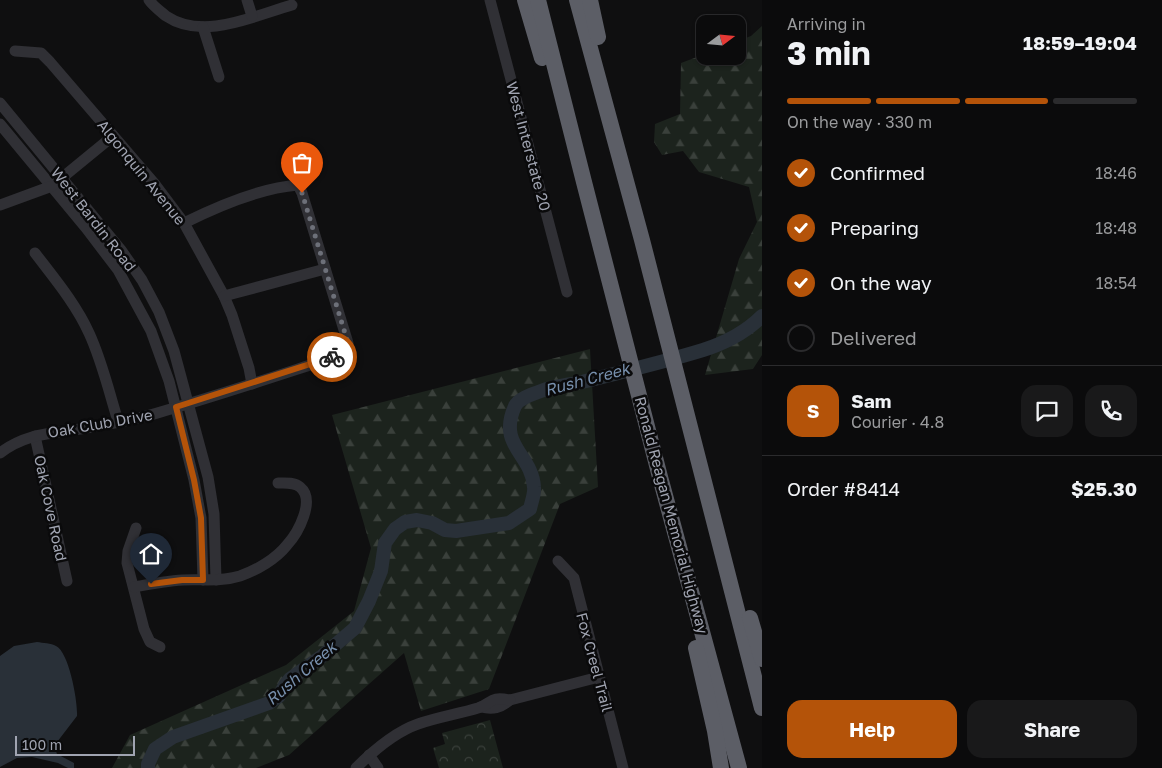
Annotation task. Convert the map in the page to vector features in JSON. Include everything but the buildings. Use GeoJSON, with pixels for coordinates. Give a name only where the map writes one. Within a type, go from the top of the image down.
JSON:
{"type":"FeatureCollection","features":[{"type":"Feature","properties":{"kind":"highway"},"geometry":{"type":"LineString","coordinates":[[526,0],[547,76],[584,182]]}},
{"type":"Feature","properties":{"kind":"highway","name":"Ronald Reagan Memorial Highway"},"geometry":{"type":"LineString","coordinates":[[538,0],[660,477],[738,768]]}},
{"type":"Feature","properties":{"kind":"highway"},"geometry":{"type":"LineString","coordinates":[[577,0],[642,240],[762,708]]}},
{"type":"Feature","properties":{"kind":"highway"},"geometry":{"type":"LineString","coordinates":[[590,0],[621,126],[642,240]]}},
{"type":"Feature","properties":{"kind":"highway"},"geometry":{"type":"LineString","coordinates":[[691,430],[731,546],[762,660]]}},
{"type":"Feature","properties":{"kind":"highway"},"geometry":{"type":"LineString","coordinates":[[660,477],[680,585],[706,688],[721,768]]}},
{"type":"Feature","properties":{"kind":"street"},"geometry":{"type":"LineString","coordinates":[[149,0],[160,12],[170,18],[183,24],[203,27],[221,26],[292,4]]}},
{"type":"Feature","properties":{"kind":"street"},"geometry":{"type":"LineString","coordinates":[[247,0],[252,16]]}},
{"type":"Feature","properties":{"kind":"street","name":"West Interstate 20"},"geometry":{"type":"LineString","coordinates":[[490,0],[568,292]]}},
{"type":"Feature","properties":{"kind":"street"},"geometry":{"type":"LineString","coordinates":[[203,27],[219,77]]}},
{"type":"Feature","properties":{"kind":"street","name":"Algonquin Avenue"},"geometry":{"type":"LineString","coordinates":[[16,51],[41,54],[50,62],[184,223],[224,296],[232,315],[252,384]]}},
{"type":"Feature","properties":{"kind":"street","name":"West Bardin Road"},"geometry":{"type":"LineString","coordinates":[[0,103],[121,250],[142,280],[159,312],[174,352],[208,477],[214,514],[216,580]]}},
{"type":"Feature","properties":{"kind":"street","name":"West Bardin Road"},"geometry":{"type":"LineString","coordinates":[[0,124],[118,270],[152,331],[169,381],[194,480],[201,518],[203,580]]}},
{"type":"Feature","properties":{"kind":"street"},"geometry":{"type":"LineString","coordinates":[[0,205],[52,186],[113,136]]}},
{"type":"Feature","properties":{"kind":"street"},"geometry":{"type":"LineString","coordinates":[[184,223],[218,206],[270,190],[298,186],[302,193],[325,269],[224,296]]}},
{"type":"Feature","properties":{"kind":"street"},"geometry":{"type":"LineString","coordinates":[[34,253],[55,280],[89,332],[118,421]]}},
{"type":"Feature","properties":{"kind":"street","name":"Oak Club Drive"},"geometry":{"type":"LineString","coordinates":[[0,453],[11,445],[35,436],[86,428],[163,412],[344,353],[348,348],[348,343],[325,269]]}},
{"type":"Feature","properties":{"kind":"street","name":"Oak Cove Road"},"geometry":{"type":"LineString","coordinates":[[35,436],[67,581]]}},
{"type":"Feature","properties":{"kind":"street"},"geometry":{"type":"LineString","coordinates":[[134,587],[167,581],[216,580],[240,576],[257,568],[276,555],[288,545],[300,526],[306,509],[304,491],[300,486],[278,483]]}},
{"type":"Feature","properties":{"kind":"street"},"geometry":{"type":"LineString","coordinates":[[136,528],[128,551],[127,563],[144,629],[150,642],[160,647]]}},
{"type":"Feature","properties":{"kind":"street","name":"Fox Creel Trail"},"geometry":{"type":"LineString","coordinates":[[558,561],[574,578],[620,767]]}},
{"type":"Feature","properties":{"kind":"street"},"geometry":{"type":"LineString","coordinates":[[356,768],[369,755],[408,728],[480,708],[491,710],[502,706],[510,700],[599,677]]}},
{"type":"Feature","properties":{"kind":"street"},"geometry":{"type":"LineString","coordinates":[[369,755],[378,768]]}},
{"type":"Feature","properties":{"kind":"green space"},"geometry":{"type":"Polygon","coordinates":[[[762,26],[762,355],[753,369],[705,375],[739,259],[757,222],[749,187],[699,172],[683,151],[662,155],[654,142],[655,124],[680,114],[681,63],[696,57],[696,65],[746,65],[746,38],[762,26]]]}},
{"type":"Feature","properties":{"kind":"green space"},"geometry":{"type":"Polygon","coordinates":[[[590,349],[598,487],[560,504],[489,689],[421,711],[404,653],[289,755],[256,768],[112,768],[130,735],[286,665],[354,611],[371,548],[332,415],[590,349]]]}},
{"type":"Feature","properties":{"kind":"green space"},"geometry":{"type":"Polygon","coordinates":[[[490,720],[503,768],[439,768],[433,748],[445,744],[442,733],[490,720]]]}},
{"type":"Feature","properties":{"kind":"shaded area"},"geometry":{"type":"Polygon","coordinates":[[[37,642],[56,646],[61,650],[69,667],[76,700],[77,716],[54,746],[57,754],[74,763],[74,768],[68,768],[58,763],[32,757],[17,758],[0,767],[0,656],[14,646],[37,642]]]}},
{"type":"Feature","properties":{"kind":"waterway","name":"Rush Creek"},"geometry":{"type":"LineString","coordinates":[[148,768],[155,749],[173,737],[269,703],[279,696],[290,679],[321,657],[355,628],[369,601],[381,571],[385,543],[395,529],[405,522],[417,520],[432,523],[445,530],[456,531],[509,523],[530,509],[534,490],[532,476],[513,441],[510,431],[511,420],[517,403],[530,395],[546,389],[643,367],[711,347],[742,332],[762,316]]}},
{"type":"Feature","properties":{"kind":"way so far"},"geometry":{"type":"LineString","coordinates":[[302,193],[348,343],[346,351],[341,355],[332,357]]}},
{"type":"Feature","properties":{"kind":"route"},"geometry":{"type":"LineString","coordinates":[[151,584],[167,581],[203,580],[201,518],[194,480],[176,407],[332,357]]}}]}
